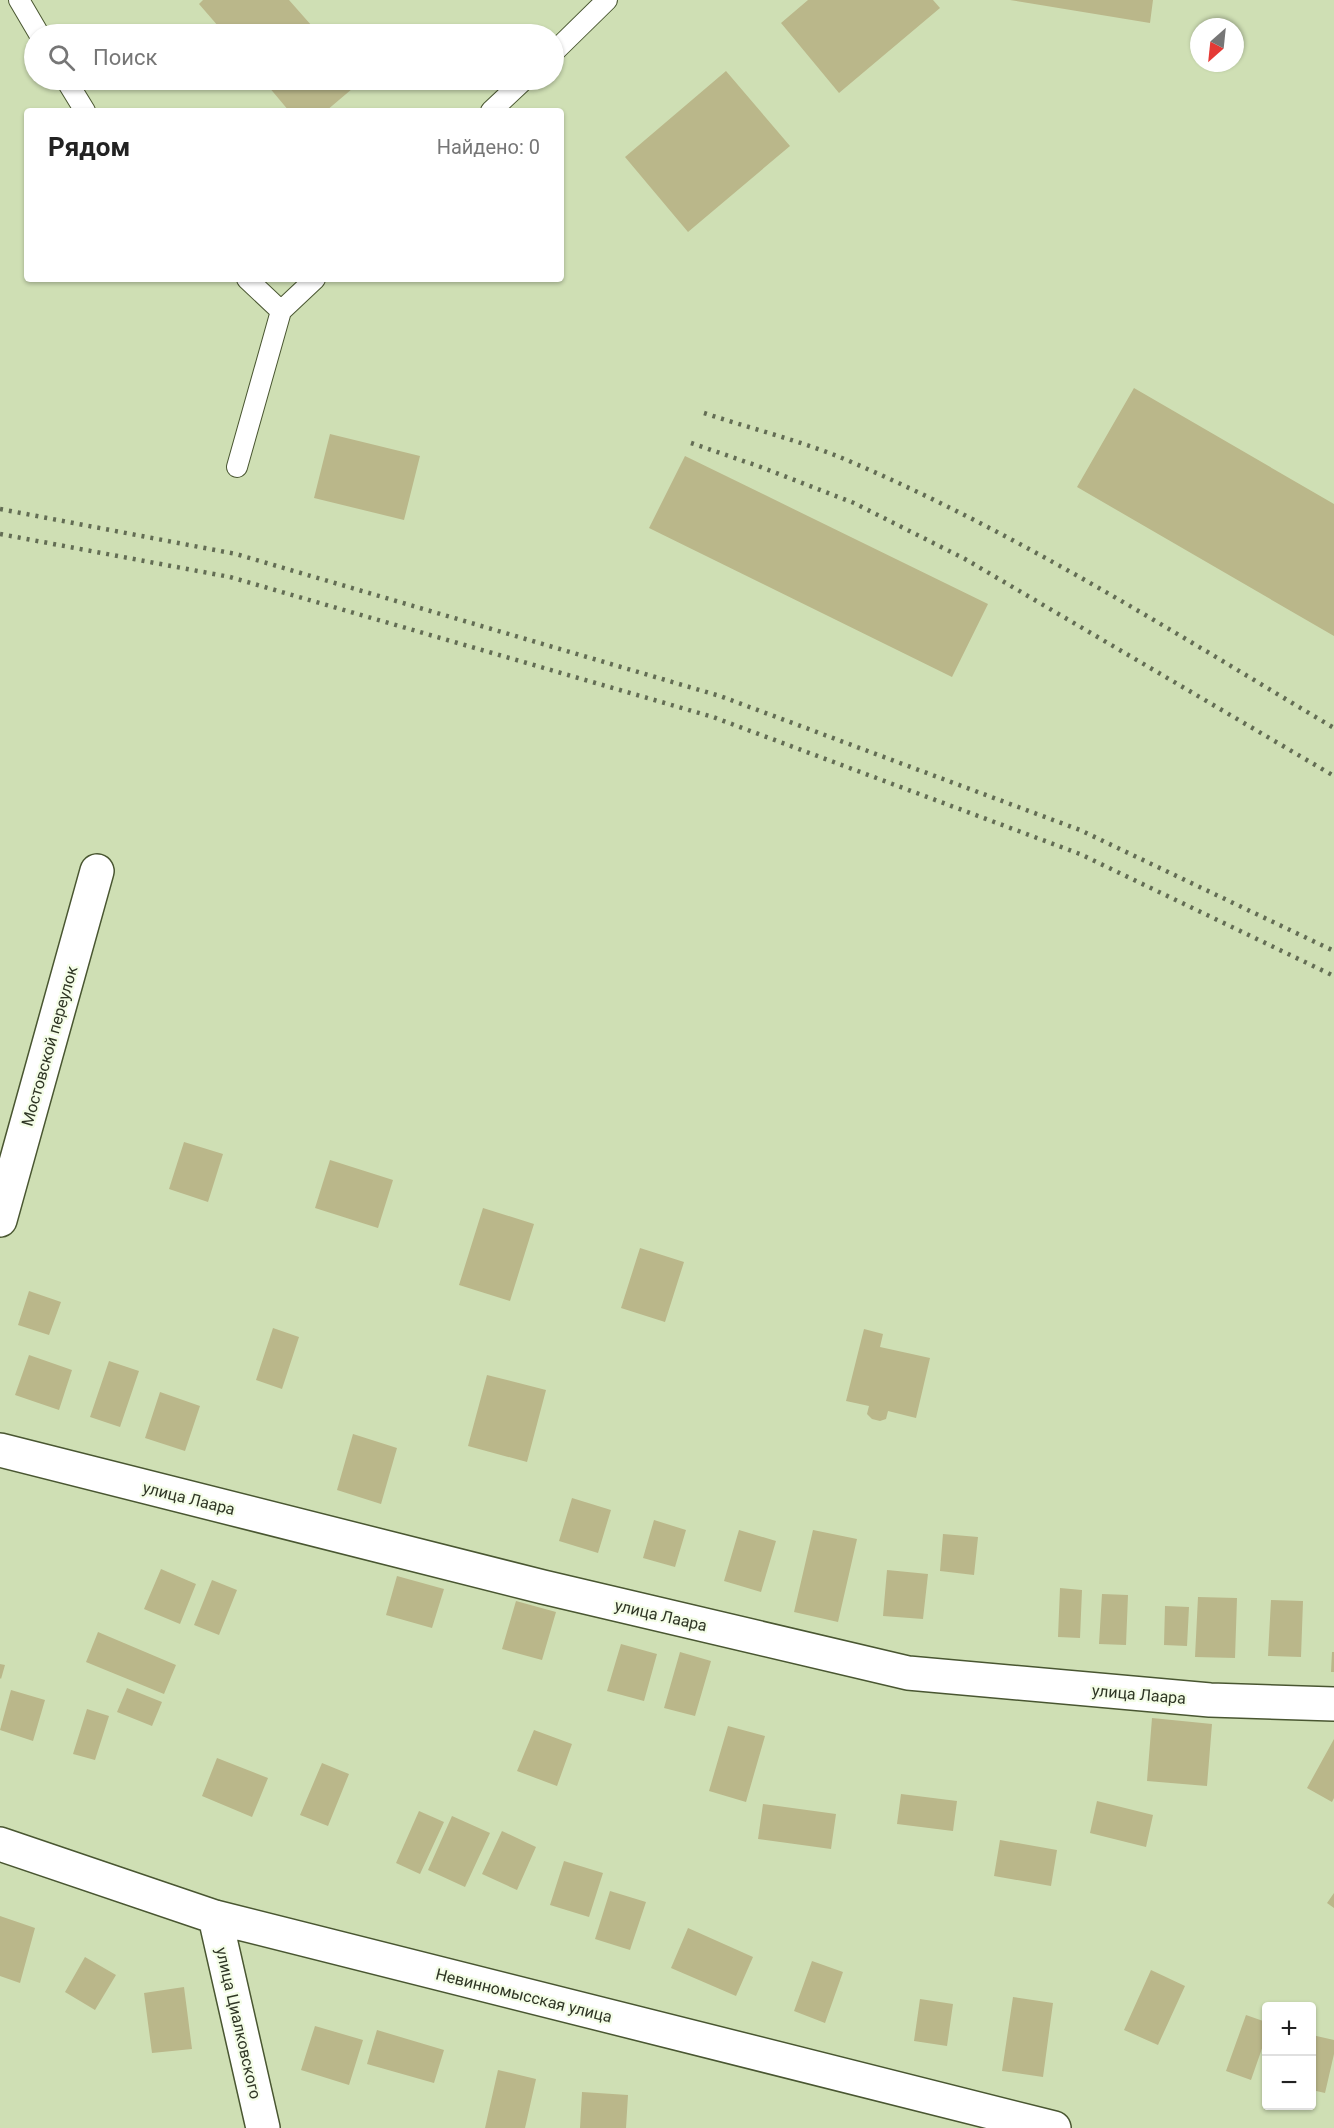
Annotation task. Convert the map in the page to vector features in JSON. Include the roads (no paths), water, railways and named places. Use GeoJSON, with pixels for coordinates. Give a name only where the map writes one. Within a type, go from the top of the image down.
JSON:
{"type":"FeatureCollection","features":[{"type":"Feature","properties":{"kind":"street","name":"Мостовской переулок"},"geometry":{"type":"LineString","coordinates":[[0,1220],[97,871]]}},
{"type":"Feature","properties":{"kind":"street","name":"улица Лаара"},"geometry":{"type":"LineString","coordinates":[[0,1450],[543,1587],[908,1674],[1210,1700],[1334,1704]]}},
{"type":"Feature","properties":{"kind":"street","name":"Невинномысская улица"},"geometry":{"type":"LineString","coordinates":[[0,1844],[215,1917],[1054,2128]]}},
{"type":"Feature","properties":{"kind":"street","name":"улица Циалковского"},"geometry":{"type":"LineString","coordinates":[[215,1917],[263,2128]]}},
{"type":"Feature","properties":{"kind":"lane"},"geometry":{"type":"LineString","coordinates":[[19,0],[33,24]]}},
{"type":"Feature","properties":{"kind":"lane"},"geometry":{"type":"LineString","coordinates":[[564,42],[608,0]]}},
{"type":"Feature","properties":{"kind":"lane"},"geometry":{"type":"LineString","coordinates":[[72,90],[83,108]]}},
{"type":"Feature","properties":{"kind":"lane"},"geometry":{"type":"LineString","coordinates":[[494,108],[513,90]]}},
{"type":"Feature","properties":{"kind":"lane"},"geometry":{"type":"LineString","coordinates":[[250,282],[281,312]]}},
{"type":"Feature","properties":{"kind":"lane"},"geometry":{"type":"LineString","coordinates":[[237,467],[281,312],[312,282]]}},
{"type":"Feature","properties":{"kind":"railway"},"geometry":{"type":"LineString","coordinates":[[704,413],[842,458],[969,517],[1092,584],[1334,728]]}},
{"type":"Feature","properties":{"kind":"railway"},"geometry":{"type":"LineString","coordinates":[[691,443],[854,503],[965,559],[1334,776]]}},
{"type":"Feature","properties":{"kind":"railway"},"geometry":{"type":"LineString","coordinates":[[0,509],[236,554],[720,696],[1080,830],[1334,951]]}},
{"type":"Feature","properties":{"kind":"railway"},"geometry":{"type":"LineString","coordinates":[[0,534],[230,577],[713,717],[1080,854],[1334,976]]}}]}
